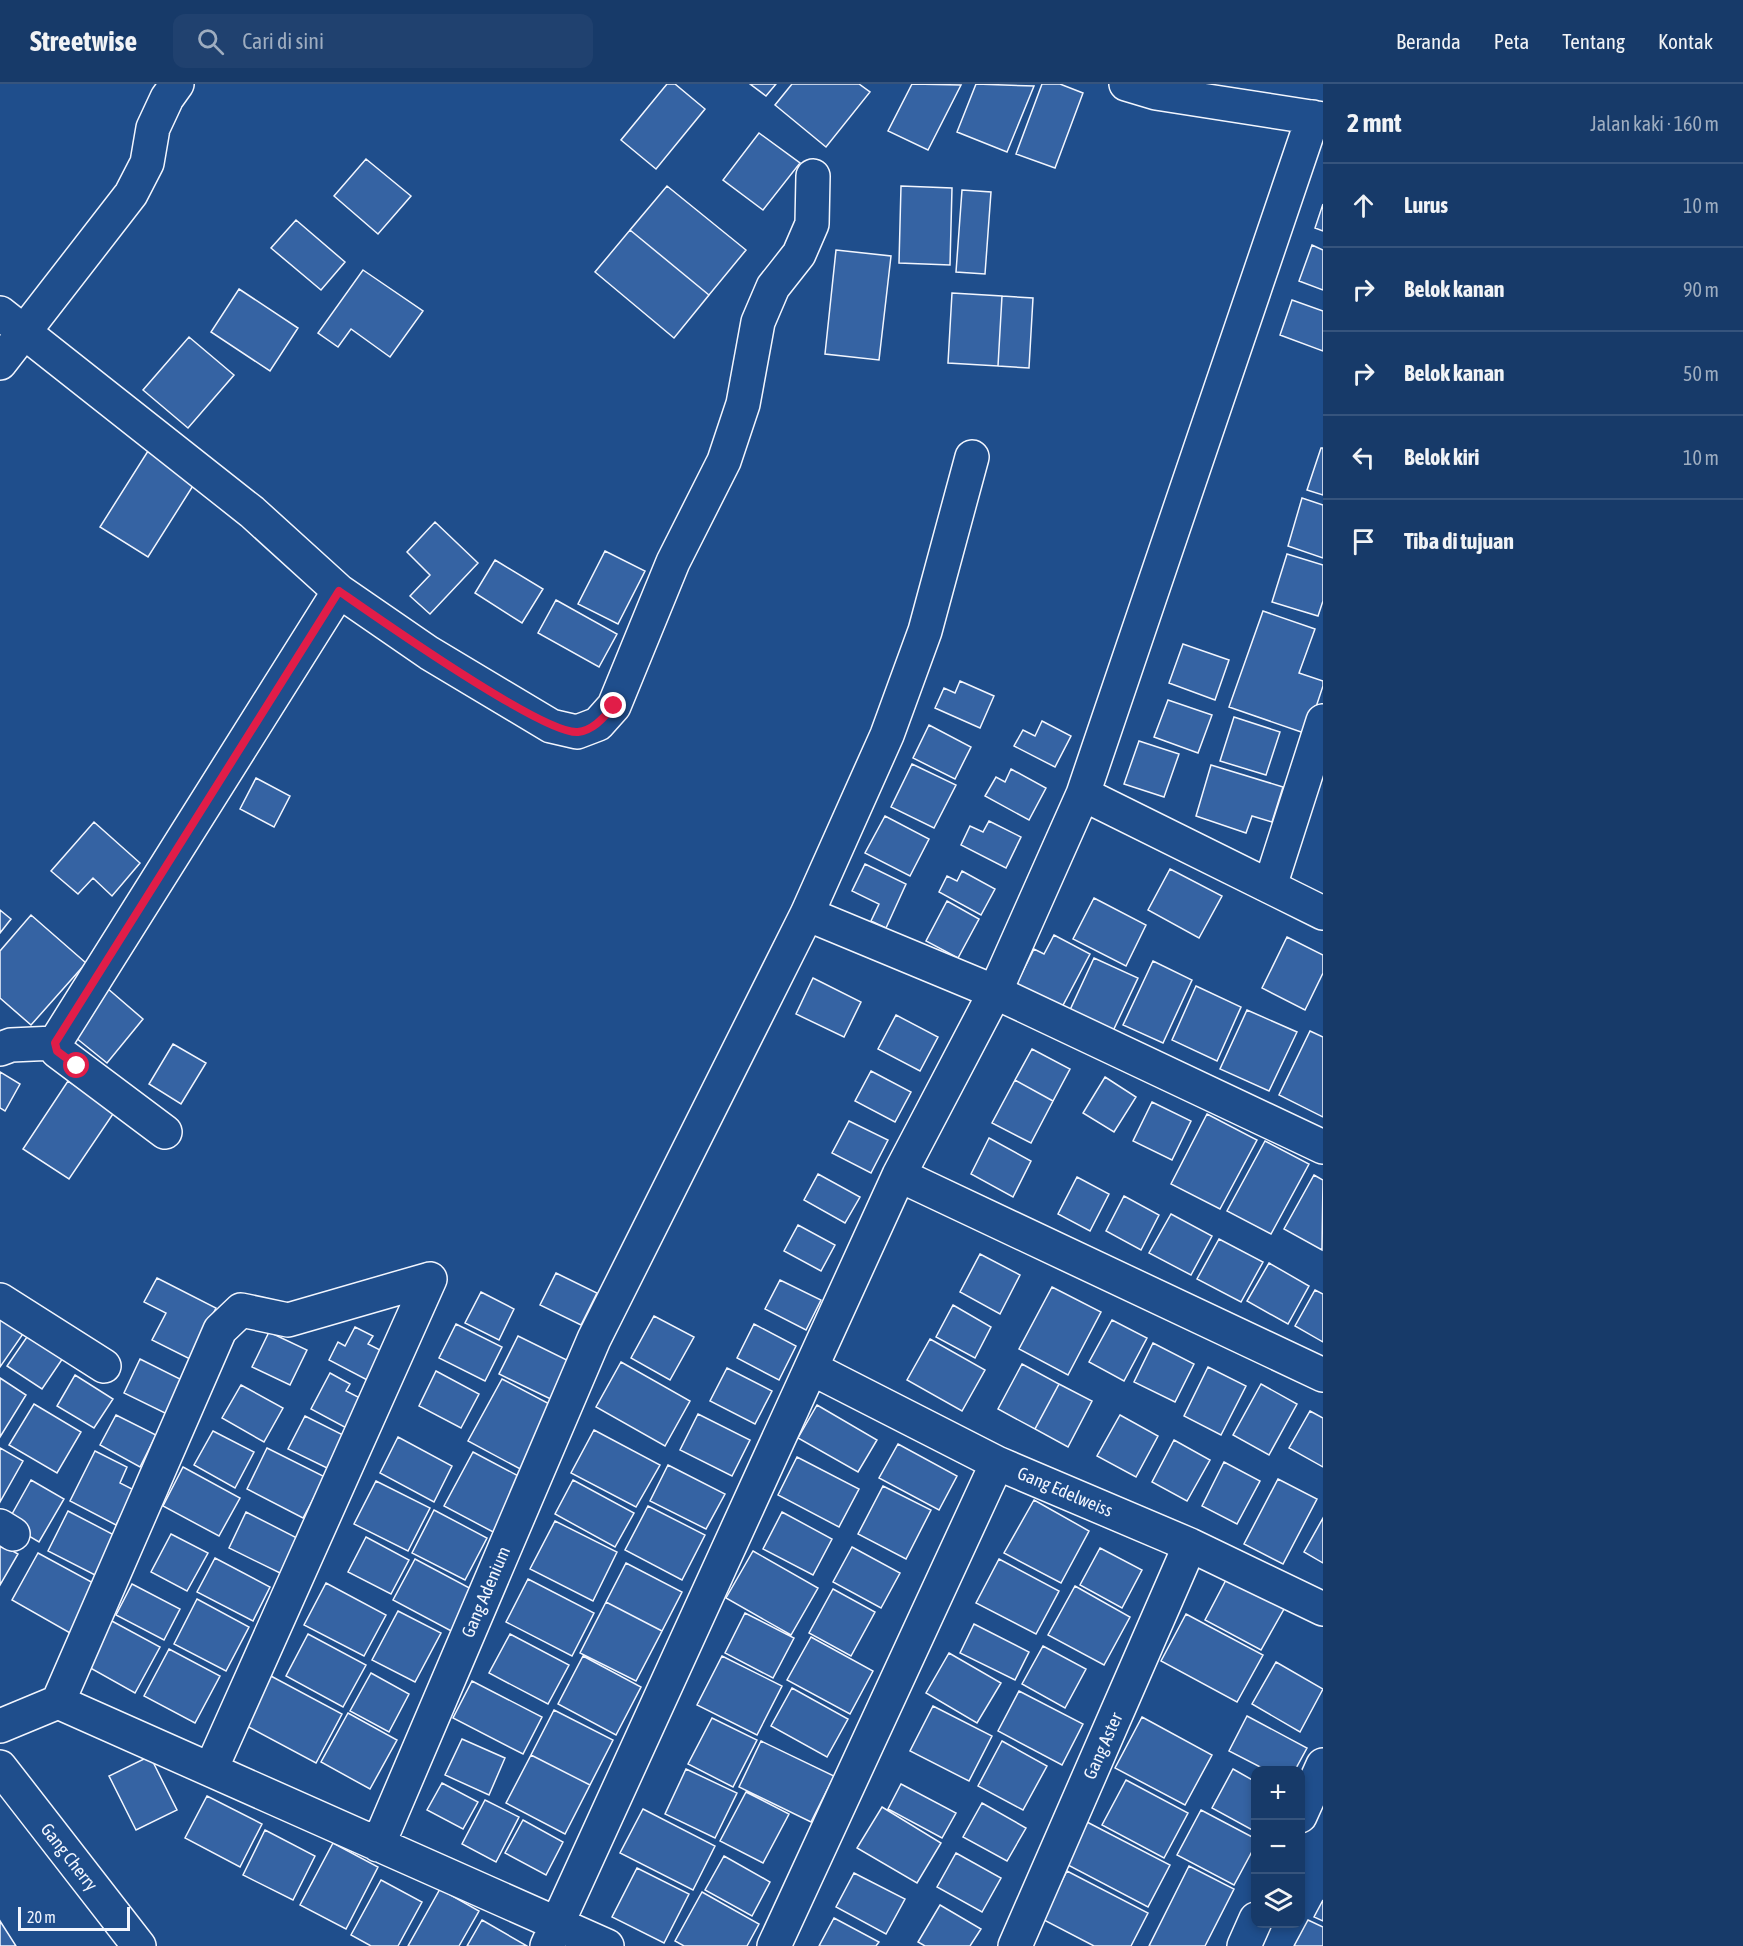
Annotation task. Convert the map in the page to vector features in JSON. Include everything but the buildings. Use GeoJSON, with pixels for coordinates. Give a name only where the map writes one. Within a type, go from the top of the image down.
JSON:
{"type":"FeatureCollection","features":[{"type":"Feature","properties":{"kind":"street"},"geometry":{"type":"LineString","coordinates":[[0,363],[11,322],[131,194],[147,163],[153,128],[167,98],[177,84]]}},
{"type":"Feature","properties":{"kind":"street"},"geometry":{"type":"LineString","coordinates":[[552,1935],[899,1175],[995,992],[1083,795],[1318,118],[1156,93],[1126,84]]}},
{"type":"Feature","properties":{"kind":"street"},"geometry":{"type":"LineString","coordinates":[[11,322],[252,512],[339,591],[429,653],[551,726],[577,732],[598,724],[614,706],[673,562],[724,461],[743,404],[758,322],[773,287],[799,254],[812,224],[813,176]]}},
{"type":"Feature","properties":{"kind":"street","name":"Gang Adenium"},"geometry":{"type":"LineString","coordinates":[[378,1845],[594,1339],[807,914],[887,735],[925,631],[972,457]]}},
{"type":"Feature","properties":{"kind":"street"},"geometry":{"type":"LineString","coordinates":[[165,1132],[57,1051],[55,1043],[339,591]]}},
{"type":"Feature","properties":{"kind":"street"},"geometry":{"type":"LineString","coordinates":[[1270,886],[1323,721]]}},
{"type":"Feature","properties":{"kind":"street"},"geometry":{"type":"LineString","coordinates":[[1083,795],[1323,913]]}},
{"type":"Feature","properties":{"kind":"street"},"geometry":{"type":"LineString","coordinates":[[807,914],[995,992],[1323,1147]]}},
{"type":"Feature","properties":{"kind":"street"},"geometry":{"type":"LineString","coordinates":[[0,1049],[11,1045],[55,1043]]}},
{"type":"Feature","properties":{"kind":"street"},"geometry":{"type":"LineString","coordinates":[[899,1175],[1323,1375]]}},
{"type":"Feature","properties":{"kind":"street"},"geometry":{"type":"LineString","coordinates":[[0,1726],[58,1702],[225,1323],[241,1310],[288,1320],[430,1279],[211,1769]]}},
{"type":"Feature","properties":{"kind":"street"},"geometry":{"type":"LineString","coordinates":[[0,1300],[104,1366]]}},
{"type":"Feature","properties":{"kind":"street","name":"Gang Edelweiss"},"geometry":{"type":"LineString","coordinates":[[811,1368],[997,1463],[1190,1545],[1323,1609]]}},
{"type":"Feature","properties":{"kind":"street"},"geometry":{"type":"LineString","coordinates":[[774,1946],[997,1463]]}},
{"type":"Feature","properties":{"kind":"street","name":"Gang Aster"},"geometry":{"type":"LineString","coordinates":[[1015,1946],[1190,1545]]}},
{"type":"Feature","properties":{"kind":"street"},"geometry":{"type":"LineString","coordinates":[[58,1702],[378,1845],[552,1935],[607,1946]]}},
{"type":"Feature","properties":{"kind":"street"},"geometry":{"type":"LineString","coordinates":[[1305,1805],[1323,1765]]}},
{"type":"Feature","properties":{"kind":"street","name":"Gang Cherry"},"geometry":{"type":"LineString","coordinates":[[0,1767],[139,1946]]}},
{"type":"Feature","properties":{"kind":"street"},"geometry":{"type":"LineString","coordinates":[[1244,1946],[1252,1928]]}},
{"type":"Feature","properties":{"kind":"route"},"geometry":{"type":"LineString","coordinates":[[77,1066],[57,1051],[55,1043],[339,591],[429,653],[551,726],[577,732],[598,724],[614,706]]}}]}
